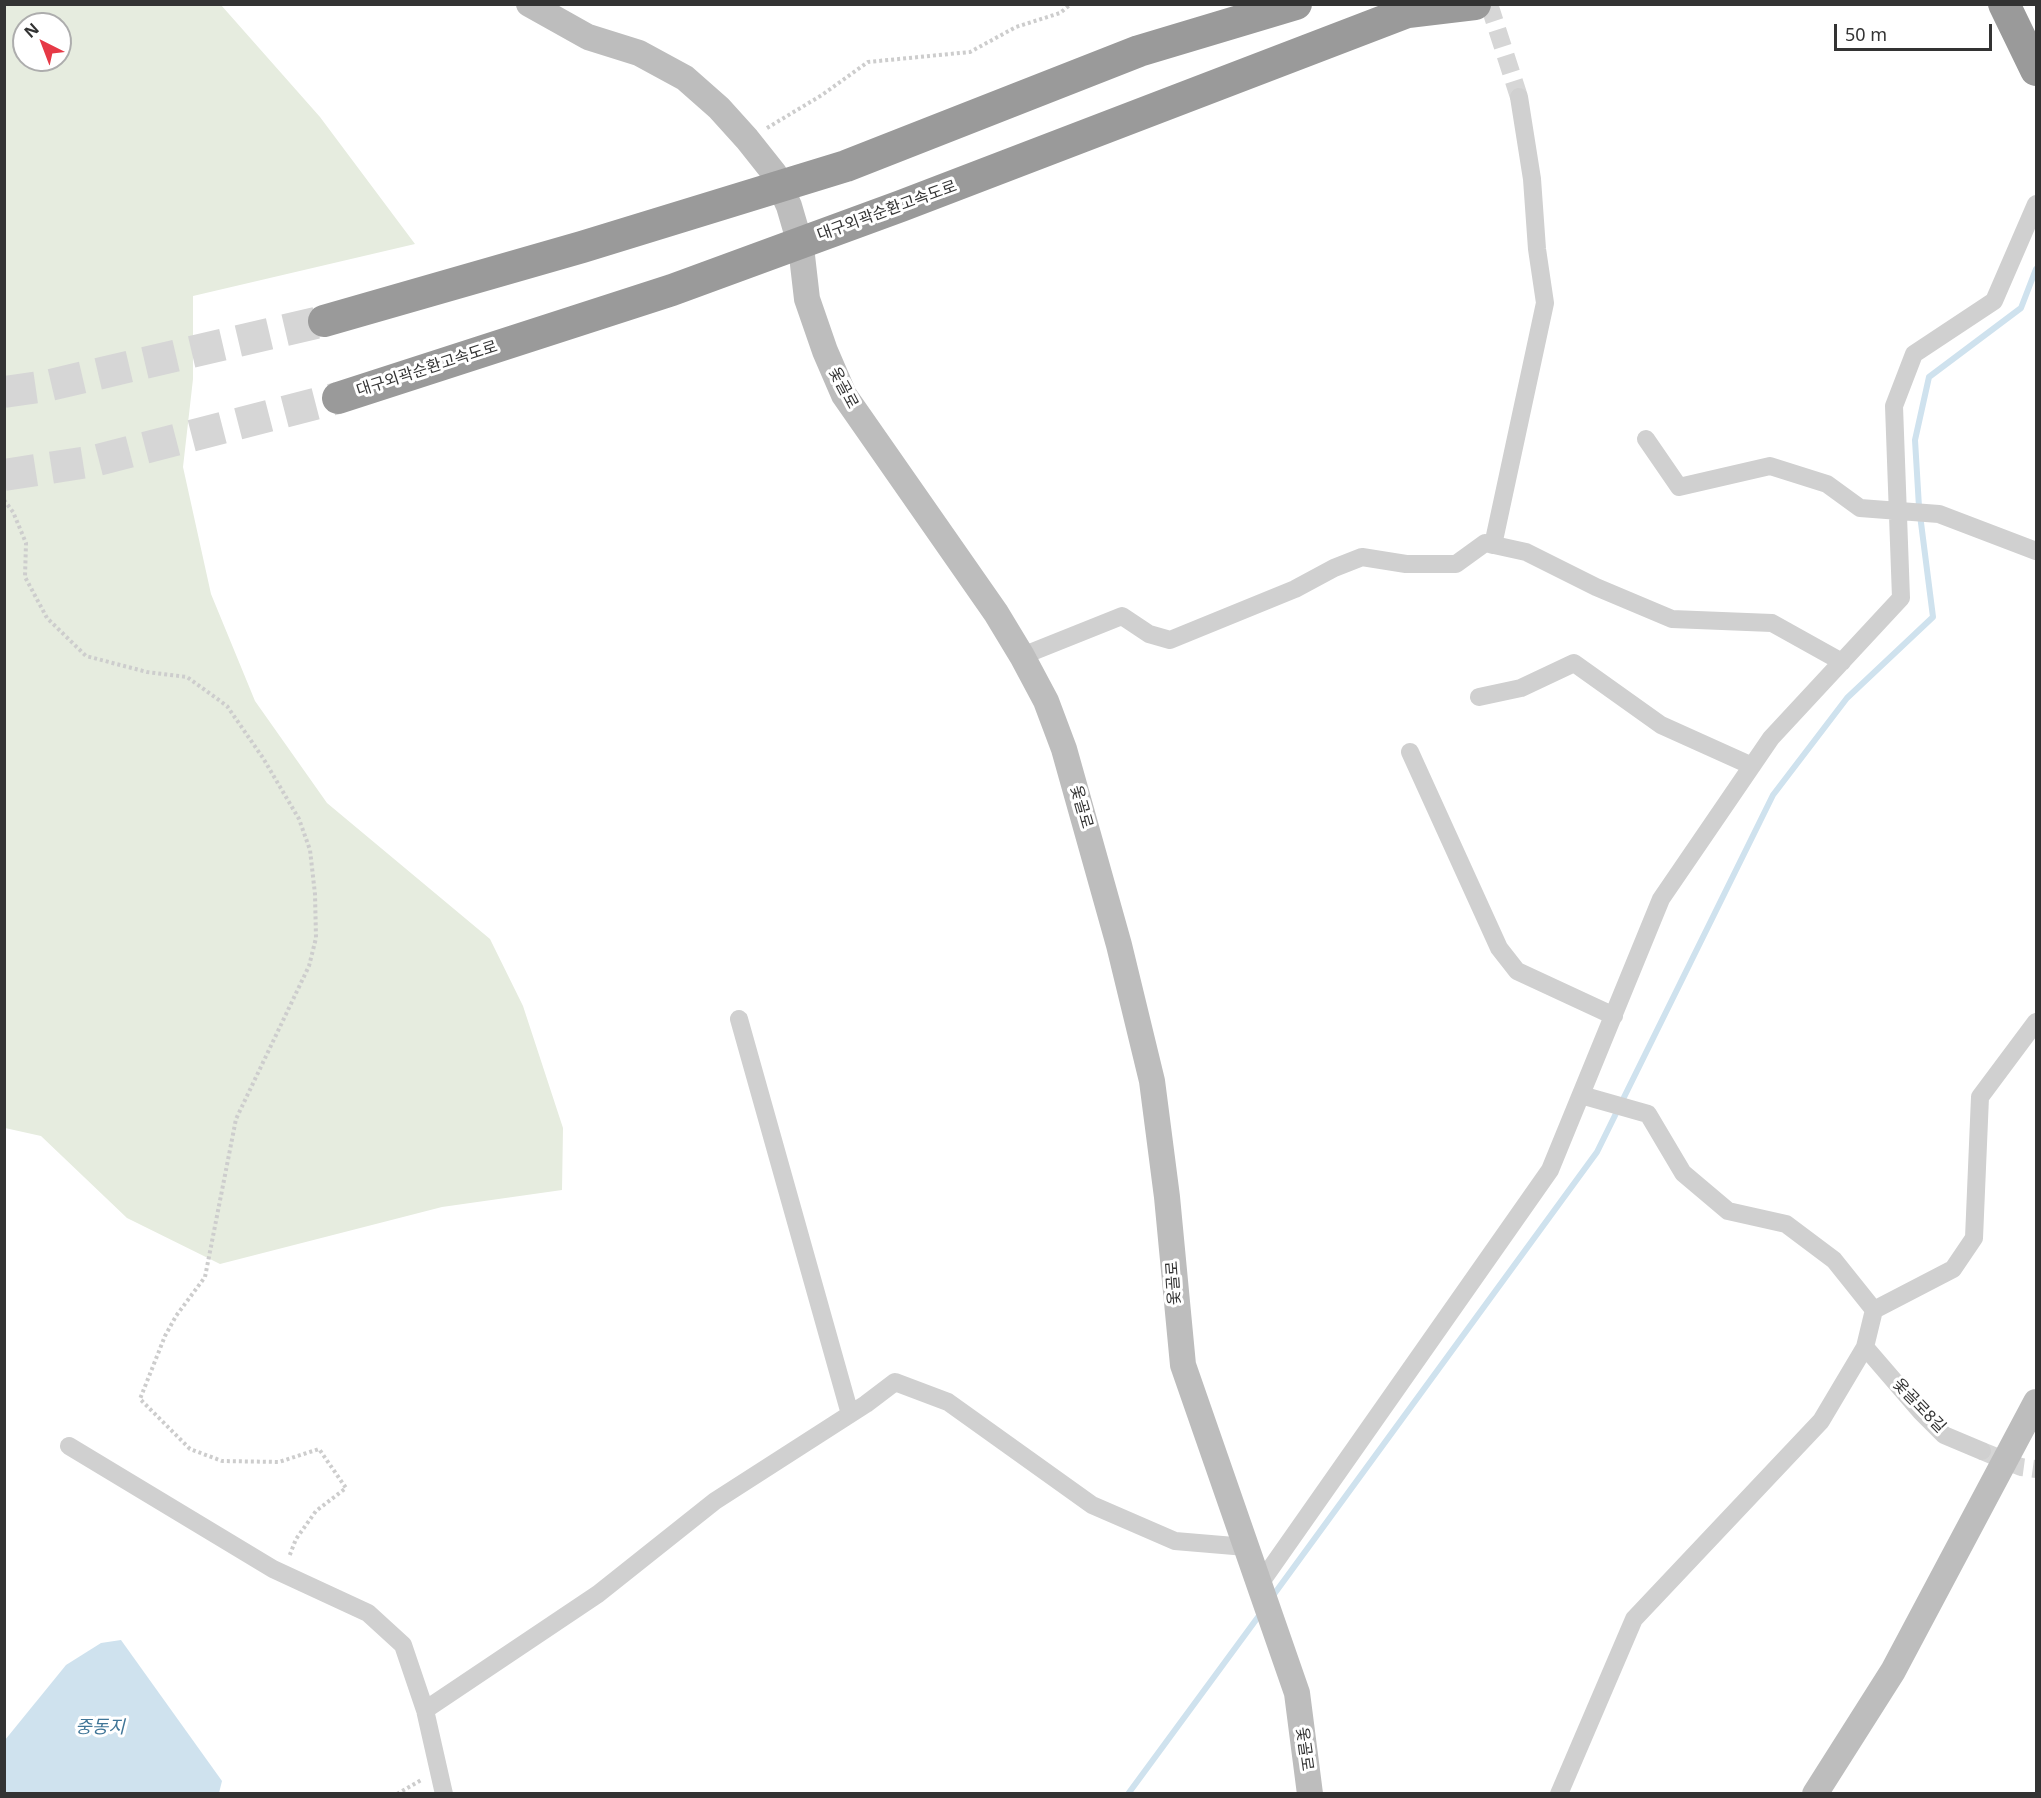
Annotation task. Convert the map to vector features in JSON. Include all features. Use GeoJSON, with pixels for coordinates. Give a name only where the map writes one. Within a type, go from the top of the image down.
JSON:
{"type":"FeatureCollection","features":[{"type":"Feature","properties":{"kind":"highway"},"geometry":{"type":"LineString","coordinates":[[324,321],[571,250],[846,166],[1139,51],[1242,4]]}},
{"type":"Feature","properties":{"kind":"highway"},"geometry":{"type":"LineString","coordinates":[[1139,51],[1296,4]]}},
{"type":"Feature","properties":{"kind":"highway","name":"대구외곽순환고속도로"},"geometry":{"type":"LineString","coordinates":[[338,398],[672,290],[901,206],[1418,8],[1475,4]]}},
{"type":"Feature","properties":{"kind":"highway"},"geometry":{"type":"LineString","coordinates":[[2004,4],[2037,70]]}},
{"type":"Feature","properties":{"kind":"highway"},"geometry":{"type":"LineString","coordinates":[[2026,4],[2037,30]]}},
{"type":"Feature","properties":{"kind":"street","name":"옻골로"},"geometry":{"type":"LineString","coordinates":[[529,4],[588,38],[639,53],[685,78],[719,108],[774,173],[789,206],[801,247],[807,299],[825,351],[844,395],[996,613],[1046,701],[1064,748],[1119,945],[1152,1081],[1166,1185],[1182,1365],[1296,1693],[1310,1794]]}},
{"type":"Feature","properties":{"kind":"street"},"geometry":{"type":"LineString","coordinates":[[1493,545],[1545,303],[1537,249],[1532,179],[1520,97]]}},
{"type":"Feature","properties":{"kind":"street"},"geometry":{"type":"LineString","coordinates":[[1259,1585],[1550,1170],[1661,899],[1771,738],[1901,598],[1894,406],[1914,354],[1994,302],[2037,204]]}},
{"type":"Feature","properties":{"kind":"street"},"geometry":{"type":"LineString","coordinates":[[1646,439],[1679,487],[1770,466],[1827,484],[1860,508],[1939,514],[2037,551]]}},
{"type":"Feature","properties":{"kind":"street"},"geometry":{"type":"LineString","coordinates":[[1022,656],[1122,616],[1149,634],[1170,640],[1295,589],[1334,568],[1362,557],[1406,564],[1456,564],[1485,543],[1526,552],[1596,587],[1672,619],[1772,623],[1842,662]]}},
{"type":"Feature","properties":{"kind":"street"},"geometry":{"type":"LineString","coordinates":[[1479,697],[1521,688],[1574,663],[1661,725],[1752,766]]}},
{"type":"Feature","properties":{"kind":"street"},"geometry":{"type":"LineString","coordinates":[[1410,752],[1499,948],[1517,971],[1614,1016]]}},
{"type":"Feature","properties":{"kind":"street"},"geometry":{"type":"LineString","coordinates":[[739,1019],[850,1414]]}},
{"type":"Feature","properties":{"kind":"street"},"geometry":{"type":"LineString","coordinates":[[1558,1794],[1634,1619],[1821,1421],[1865,1347],[1874,1310],[1953,1269],[1974,1238],[1980,1097],[2037,1022]]}},
{"type":"Feature","properties":{"kind":"street"},"geometry":{"type":"LineString","coordinates":[[1581,1095],[1648,1114],[1683,1173],[1728,1211],[1786,1224],[1834,1260],[1874,1310]]}},
{"type":"Feature","properties":{"kind":"street","name":"옻골로8길"},"geometry":{"type":"LineString","coordinates":[[1865,1347],[1944,1435],[1982,1451]]}},
{"type":"Feature","properties":{"kind":"street"},"geometry":{"type":"LineString","coordinates":[[425,1710],[598,1594],[715,1501],[850,1414],[895,1382],[948,1402],[1092,1505],[1174,1541],[1246,1547]]}},
{"type":"Feature","properties":{"kind":"street"},"geometry":{"type":"LineString","coordinates":[[1815,1794],[1893,1671],[2037,1402]]}},
{"type":"Feature","properties":{"kind":"street"},"geometry":{"type":"LineString","coordinates":[[69,1446],[282,1573],[368,1613],[403,1645],[425,1710],[444,1794]]}},
{"type":"Feature","properties":{"kind":"path"},"geometry":{"type":"LineString","coordinates":[[747,139],[822,95],[868,62],[970,52],[1016,27],[1060,12],[1071,4]]}},
{"type":"Feature","properties":{"kind":"path"},"geometry":{"type":"LineString","coordinates":[[4,500],[13,512],[26,543],[25,577],[48,618],[86,656],[147,672],[187,677],[227,706],[263,758],[299,819],[310,850],[315,894],[316,938],[309,966],[236,1119],[206,1276],[176,1316],[165,1336],[140,1399],[190,1449],[222,1461],[279,1462],[318,1449],[346,1488],[316,1510],[297,1539],[282,1573]]}},
{"type":"Feature","properties":{"kind":"path"},"geometry":{"type":"LineString","coordinates":[[397,1794],[439,1769]]}},
{"type":"Feature","properties":{"kind":"shaded area"},"geometry":{"type":"Polygon","coordinates":[[[5,4],[221,5],[320,117],[415,244],[193,296],[193,379],[183,467],[211,594],[255,701],[327,803],[490,939],[523,1006],[563,1128],[562,1190],[442,1207],[220,1264],[127,1218],[41,1136],[5,1128],[5,4]]]}},
{"type":"Feature","properties":{"kind":"water","name":"중동지"},"geometry":{"type":"Polygon","coordinates":[[[121,1640],[222,1781],[219,1793],[5,1793],[5,1740],[66,1665],[101,1643],[121,1640]]]}},
{"type":"Feature","properties":{"kind":"waterway"},"geometry":{"type":"LineString","coordinates":[[1272,1597],[1597,1152],[1773,795],[1847,698],[1933,617],[1919,507],[1915,440],[1929,377],[2021,308],[2036,269]]}},
{"type":"Feature","properties":{"kind":"waterway"},"geometry":{"type":"LineString","coordinates":[[1128,1794],[1261,1613]]}},
{"type":"Feature","properties":{"kind":"tunnel"},"geometry":{"type":"LineString","coordinates":[[1489,4],[1519,97]]}},
{"type":"Feature","properties":{"kind":"tunnel"},"geometry":{"type":"LineString","coordinates":[[4,392],[46,386],[324,321]]}},
{"type":"Feature","properties":{"kind":"tunnel"},"geometry":{"type":"LineString","coordinates":[[4,475],[94,461],[338,398]]}},
{"type":"Feature","properties":{"kind":"tunnel"},"geometry":{"type":"LineString","coordinates":[[1982,1451],[2021,1467],[2036,1469]]}}]}
